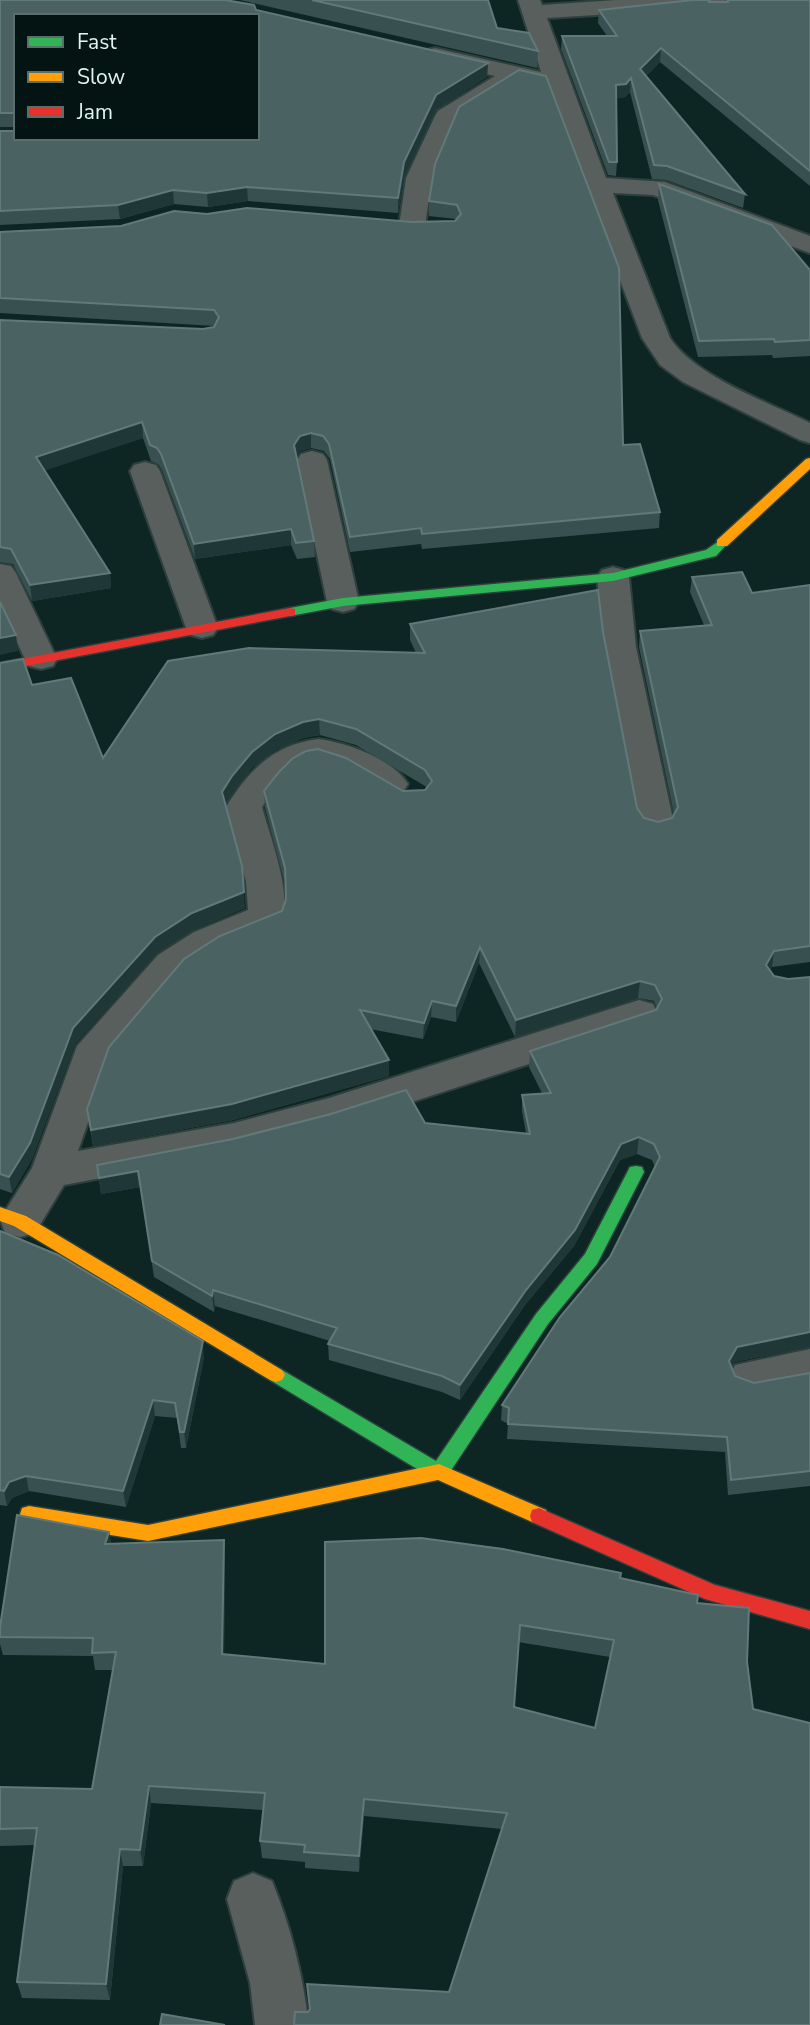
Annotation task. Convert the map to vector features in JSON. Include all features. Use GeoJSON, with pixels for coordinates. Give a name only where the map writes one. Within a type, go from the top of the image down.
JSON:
{"type":"FeatureCollection","features":[{"type":"Feature","properties":{"kind":"street"},"geometry":{"type":"LineString","coordinates":[[727,0],[531,6],[557,83],[656,338],[670,359],[693,376],[810,434]]}},
{"type":"Feature","properties":{"kind":"street"},"geometry":{"type":"LineString","coordinates":[[410,49],[557,83]]}},
{"type":"Feature","properties":{"kind":"street"},"geometry":{"type":"LineString","coordinates":[[384,224],[423,226],[419,178],[447,116],[515,73]]}},
{"type":"Feature","properties":{"kind":"street"},"geometry":{"type":"LineString","coordinates":[[597,185],[656,187],[810,245]]}},
{"type":"Feature","properties":{"kind":"street"},"geometry":{"type":"LineString","coordinates":[[312,460],[343,602]]}},
{"type":"Feature","properties":{"kind":"street"},"geometry":{"type":"LineString","coordinates":[[0,667],[343,602],[613,577],[711,553],[810,462]]}},
{"type":"Feature","properties":{"kind":"street"},"geometry":{"type":"LineString","coordinates":[[145,471],[202,628]]}},
{"type":"Feature","properties":{"kind":"street"},"geometry":{"type":"LineString","coordinates":[[0,573],[41,659]]}},
{"type":"Feature","properties":{"kind":"street"},"geometry":{"type":"LineString","coordinates":[[613,577],[621,647],[656,824]]}},
{"type":"Feature","properties":{"kind":"street"},"geometry":{"type":"LineString","coordinates":[[412,796],[335,752],[301,750],[262,780],[244,807],[264,882],[267,917],[207,941],[171,964],[91,1056],[51,1172],[10,1218],[439,1472],[712,1593],[810,1620]]}},
{"type":"Feature","properties":{"kind":"street"},"geometry":{"type":"LineString","coordinates":[[51,1172],[234,1138],[331,1113],[639,1014]]}},
{"type":"Feature","properties":{"kind":"street"},"geometry":{"type":"LineString","coordinates":[[29,1514],[148,1533],[439,1472],[542,1319],[592,1259],[636,1172]]}},
{"type":"Feature","properties":{"kind":"street"},"geometry":{"type":"LineString","coordinates":[[751,1378],[810,1367]]}},
{"type":"Feature","properties":{"kind":"street"},"geometry":{"type":"LineString","coordinates":[[253,1899],[277,1983],[282,2025]]}},
{"type":"Feature","properties":{"kind":"building"},"geometry":{"type":"Polygon","coordinates":[[[0,0],[225,0],[254,5],[256,10],[488,63],[436,95],[404,162],[398,198],[247,187],[207,193],[173,190],[118,205],[0,211],[0,131],[14,131],[14,140],[259,140],[259,14],[14,14],[14,113],[0,113],[0,0]]]}},
{"type":"Feature","properties":{"kind":"building"},"geometry":{"type":"Polygon","coordinates":[[[312,0],[488,0],[497,28],[529,33],[538,51],[312,0]]]}},
{"type":"Feature","properties":{"kind":"building"},"geometry":{"type":"Polygon","coordinates":[[[693,0],[810,0],[810,171],[661,48],[640,69],[745,194],[667,166],[654,165],[631,78],[626,84],[616,85],[617,162],[609,162],[562,36],[617,36],[599,10],[693,0]]]}},
{"type":"Feature","properties":{"kind":"building"},"geometry":{"type":"Polygon","coordinates":[[[519,70],[546,76],[619,268],[623,445],[640,444],[660,512],[422,534],[421,528],[350,537],[329,444],[323,436],[311,433],[300,436],[294,445],[314,541],[296,543],[291,529],[194,544],[161,454],[157,448],[150,445],[142,422],[36,457],[110,573],[30,585],[11,549],[0,547],[0,320],[203,329],[214,327],[219,317],[214,310],[0,298],[0,232],[121,226],[174,211],[207,214],[247,208],[412,222],[455,221],[461,214],[457,205],[429,201],[435,164],[459,107],[519,70]]]}},
{"type":"Feature","properties":{"kind":"building"},"geometry":{"type":"Polygon","coordinates":[[[659,184],[772,225],[810,270],[810,340],[699,341],[659,184]]]}},
{"type":"Feature","properties":{"kind":"building"},"geometry":{"type":"Polygon","coordinates":[[[742,572],[752,593],[810,585],[810,946],[774,951],[766,965],[774,976],[788,979],[810,977],[810,1332],[737,1347],[729,1361],[735,1376],[754,1383],[810,1373],[810,1471],[731,1480],[727,1437],[508,1424],[509,1408],[502,1405],[560,1317],[610,1257],[660,1157],[654,1144],[639,1137],[621,1144],[575,1230],[526,1290],[460,1385],[442,1376],[328,1344],[337,1328],[213,1290],[212,1296],[152,1261],[138,1171],[99,1178],[97,1165],[233,1139],[331,1114],[406,1090],[425,1123],[530,1134],[522,1095],[551,1093],[530,1051],[656,1010],[662,999],[655,985],[640,981],[516,1020],[480,947],[456,1006],[432,1001],[424,1023],[360,1010],[389,1060],[232,1104],[91,1130],[87,1109],[109,1047],[184,959],[220,936],[282,911],[286,899],[285,868],[264,791],[279,772],[293,758],[306,751],[318,749],[346,758],[403,791],[425,790],[432,781],[425,770],[356,729],[319,719],[303,722],[275,734],[252,752],[232,776],[222,792],[242,866],[244,892],[192,913],[155,937],[73,1028],[30,1143],[9,1177],[0,1174],[0,663],[23,659],[32,685],[71,678],[103,758],[168,661],[249,648],[425,653],[410,624],[598,590],[603,632],[637,808],[644,818],[658,822],[672,818],[678,807],[640,631],[712,625],[692,577],[742,572]]]}},
{"type":"Feature","properties":{"kind":"building"},"geometry":{"type":"Polygon","coordinates":[[[0,602],[16,635],[0,638],[0,602]]]}},
{"type":"Feature","properties":{"kind":"building"},"geometry":{"type":"Polygon","coordinates":[[[0,1231],[58,1255],[203,1341],[184,1432],[180,1432],[175,1403],[153,1400],[123,1491],[26,1476],[9,1482],[4,1491],[0,1490],[0,1231]]]}},
{"type":"Feature","properties":{"kind":"building"},"geometry":{"type":"Polygon","coordinates":[[[17,1515],[109,1532],[105,1544],[224,1540],[222,1654],[325,1664],[325,1542],[421,1538],[503,1549],[621,1573],[620,1578],[698,1595],[697,1603],[749,1608],[747,1662],[753,1709],[810,1723],[810,2025],[294,2025],[295,2012],[308,2012],[310,2009],[307,1984],[449,1992],[507,1813],[364,1799],[359,1856],[304,1852],[305,1845],[260,1841],[265,1793],[149,1786],[140,1850],[120,1849],[106,1984],[17,1982],[37,1828],[0,1829],[0,1787],[92,1789],[116,1652],[92,1653],[93,1638],[0,1637],[17,1515]],[[520,1625],[514,1707],[595,1728],[614,1640],[520,1625]]]}},
{"type":"Feature","properties":{"kind":"building"},"geometry":{"type":"Polygon","coordinates":[[[162,2014],[225,2025],[160,2025],[162,2014]]]}},
{"type":"Feature","properties":{"kind":"traffic: fast"},"geometry":{"type":"LineString","coordinates":[[290,612],[343,602],[613,577],[711,553],[722,543]]}},
{"type":"Feature","properties":{"kind":"traffic: fast"},"geometry":{"type":"LineString","coordinates":[[276,1375],[439,1472],[542,1319],[591,1259],[636,1172]]}},
{"type":"Feature","properties":{"kind":"traffic: slow"},"geometry":{"type":"LineString","coordinates":[[722,543],[810,462]]}},
{"type":"Feature","properties":{"kind":"traffic: slow"},"geometry":{"type":"LineString","coordinates":[[0,1214],[20,1221],[276,1375]]}},
{"type":"Feature","properties":{"kind":"traffic: slow"},"geometry":{"type":"LineString","coordinates":[[29,1514],[148,1533],[439,1472],[539,1516]]}},
{"type":"Feature","properties":{"kind":"traffic: jam"},"geometry":{"type":"LineString","coordinates":[[0,667],[290,612]]}},
{"type":"Feature","properties":{"kind":"traffic: jam"},"geometry":{"type":"LineString","coordinates":[[539,1516],[712,1593],[810,1620]]}}]}
